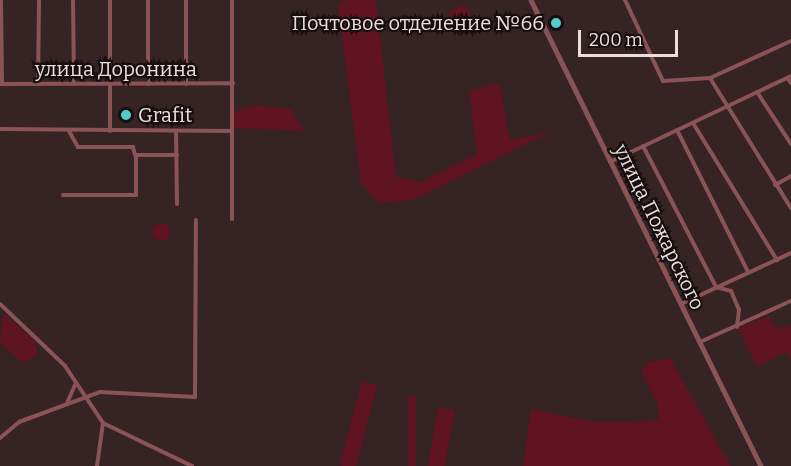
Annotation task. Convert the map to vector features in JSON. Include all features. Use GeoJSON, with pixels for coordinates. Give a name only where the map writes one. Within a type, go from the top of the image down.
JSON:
{"type":"FeatureCollection","features":[{"type":"Feature","properties":{"kind":"street"},"geometry":{"type":"LineString","coordinates":[[1,0],[1,84]]}},
{"type":"Feature","properties":{"kind":"street"},"geometry":{"type":"LineString","coordinates":[[38,84],[39,0]]}},
{"type":"Feature","properties":{"kind":"street"},"geometry":{"type":"LineString","coordinates":[[73,0],[74,84]]}},
{"type":"Feature","properties":{"kind":"street"},"geometry":{"type":"LineString","coordinates":[[110,0],[110,131]]}},
{"type":"Feature","properties":{"kind":"street"},"geometry":{"type":"LineString","coordinates":[[148,0],[148,84]]}},
{"type":"Feature","properties":{"kind":"street"},"geometry":{"type":"LineString","coordinates":[[186,0],[186,84]]}},
{"type":"Feature","properties":{"kind":"street"},"geometry":{"type":"LineString","coordinates":[[232,0],[232,219]]}},
{"type":"Feature","properties":{"kind":"street","name":"улица Пожарского"},"geometry":{"type":"LineString","coordinates":[[531,0],[761,466]]}},
{"type":"Feature","properties":{"kind":"street"},"geometry":{"type":"LineString","coordinates":[[625,0],[663,81],[710,78],[791,41]]}},
{"type":"Feature","properties":{"kind":"street"},"geometry":{"type":"LineString","coordinates":[[610,162],[789,77],[791,83]]}},
{"type":"Feature","properties":{"kind":"street"},"geometry":{"type":"LineString","coordinates":[[710,78],[791,208]]}},
{"type":"Feature","properties":{"kind":"street","name":"улица Доронина"},"geometry":{"type":"LineString","coordinates":[[1,84],[233,83]]}},
{"type":"Feature","properties":{"kind":"street"},"geometry":{"type":"LineString","coordinates":[[757,92],[791,144]]}},
{"type":"Feature","properties":{"kind":"street"},"geometry":{"type":"LineString","coordinates":[[693,123],[777,260]]}},
{"type":"Feature","properties":{"kind":"street"},"geometry":{"type":"LineString","coordinates":[[0,129],[232,131]]}},
{"type":"Feature","properties":{"kind":"street"},"geometry":{"type":"LineString","coordinates":[[677,130],[748,272]]}},
{"type":"Feature","properties":{"kind":"street"},"geometry":{"type":"LineString","coordinates":[[63,195],[136,195],[136,155],[133,147],[78,147],[69,131]]}},
{"type":"Feature","properties":{"kind":"street"},"geometry":{"type":"LineString","coordinates":[[176,131],[177,204]]}},
{"type":"Feature","properties":{"kind":"street"},"geometry":{"type":"LineString","coordinates":[[643,146],[716,287],[731,291],[739,310],[736,327]]}},
{"type":"Feature","properties":{"kind":"street"},"geometry":{"type":"LineString","coordinates":[[136,155],[177,155]]}},
{"type":"Feature","properties":{"kind":"street"},"geometry":{"type":"LineString","coordinates":[[775,185],[791,176]]}},
{"type":"Feature","properties":{"kind":"street"},"geometry":{"type":"LineString","coordinates":[[0,438],[19,422],[100,392],[195,397],[196,220]]}},
{"type":"Feature","properties":{"kind":"street"},"geometry":{"type":"LineString","coordinates":[[681,304],[791,253]]}},
{"type":"Feature","properties":{"kind":"street"},"geometry":{"type":"LineString","coordinates":[[700,342],[791,301]]}},
{"type":"Feature","properties":{"kind":"street"},"geometry":{"type":"LineString","coordinates":[[0,304],[65,366],[75,385],[103,423],[192,466]]}},
{"type":"Feature","properties":{"kind":"street"},"geometry":{"type":"LineString","coordinates":[[66,405],[75,385]]}},
{"type":"Feature","properties":{"kind":"street"},"geometry":{"type":"LineString","coordinates":[[97,466],[103,423]]}},
{"type":"Feature","properties":{"kind":"shaded area"},"geometry":{"type":"Polygon","coordinates":[[[346,0],[376,0],[396,177],[420,182],[477,154],[469,91],[499,82],[510,140],[551,132],[413,200],[379,203],[361,184],[338,5],[346,0]]]}},
{"type":"Feature","properties":{"kind":"shaded area"},"geometry":{"type":"Polygon","coordinates":[[[460,6],[468,9],[471,17],[468,25],[460,28],[452,25],[449,17],[452,9],[460,6]]]}},
{"type":"Feature","properties":{"kind":"shaded area"},"geometry":{"type":"Polygon","coordinates":[[[256,105],[291,109],[304,131],[234,128],[234,112],[256,105]]]}},
{"type":"Feature","properties":{"kind":"shaded area"},"geometry":{"type":"Polygon","coordinates":[[[161,223],[167,226],[170,232],[167,238],[161,241],[155,238],[152,232],[155,226],[161,223]]]}},
{"type":"Feature","properties":{"kind":"shaded area"},"geometry":{"type":"Polygon","coordinates":[[[3,313],[35,342],[38,354],[23,363],[0,343],[3,313]]]}},
{"type":"Feature","properties":{"kind":"shaded area"},"geometry":{"type":"Polygon","coordinates":[[[768,316],[777,328],[791,326],[791,360],[786,352],[757,367],[738,328],[768,316]]]}},
{"type":"Feature","properties":{"kind":"shaded area"},"geometry":{"type":"Polygon","coordinates":[[[670,358],[731,466],[523,466],[531,409],[593,422],[659,421],[658,406],[641,371],[649,362],[670,358]]]}},
{"type":"Feature","properties":{"kind":"shaded area"},"geometry":{"type":"Polygon","coordinates":[[[362,381],[377,385],[356,466],[339,465],[362,381]]]}},
{"type":"Feature","properties":{"kind":"shaded area"},"geometry":{"type":"Polygon","coordinates":[[[408,396],[416,396],[416,466],[408,466],[408,396]]]}},
{"type":"Feature","properties":{"kind":"shaded area"},"geometry":{"type":"Polygon","coordinates":[[[438,407],[455,410],[445,466],[428,466],[438,407]]]}},
{"type":"Feature","properties":{"kind":"place","name":"Почтовое отделение №66"},"geometry":{"type":"Point","coordinates":[556,23]}},
{"type":"Feature","properties":{"kind":"place","name":"Grafit"},"geometry":{"type":"Point","coordinates":[126,115]}}]}
